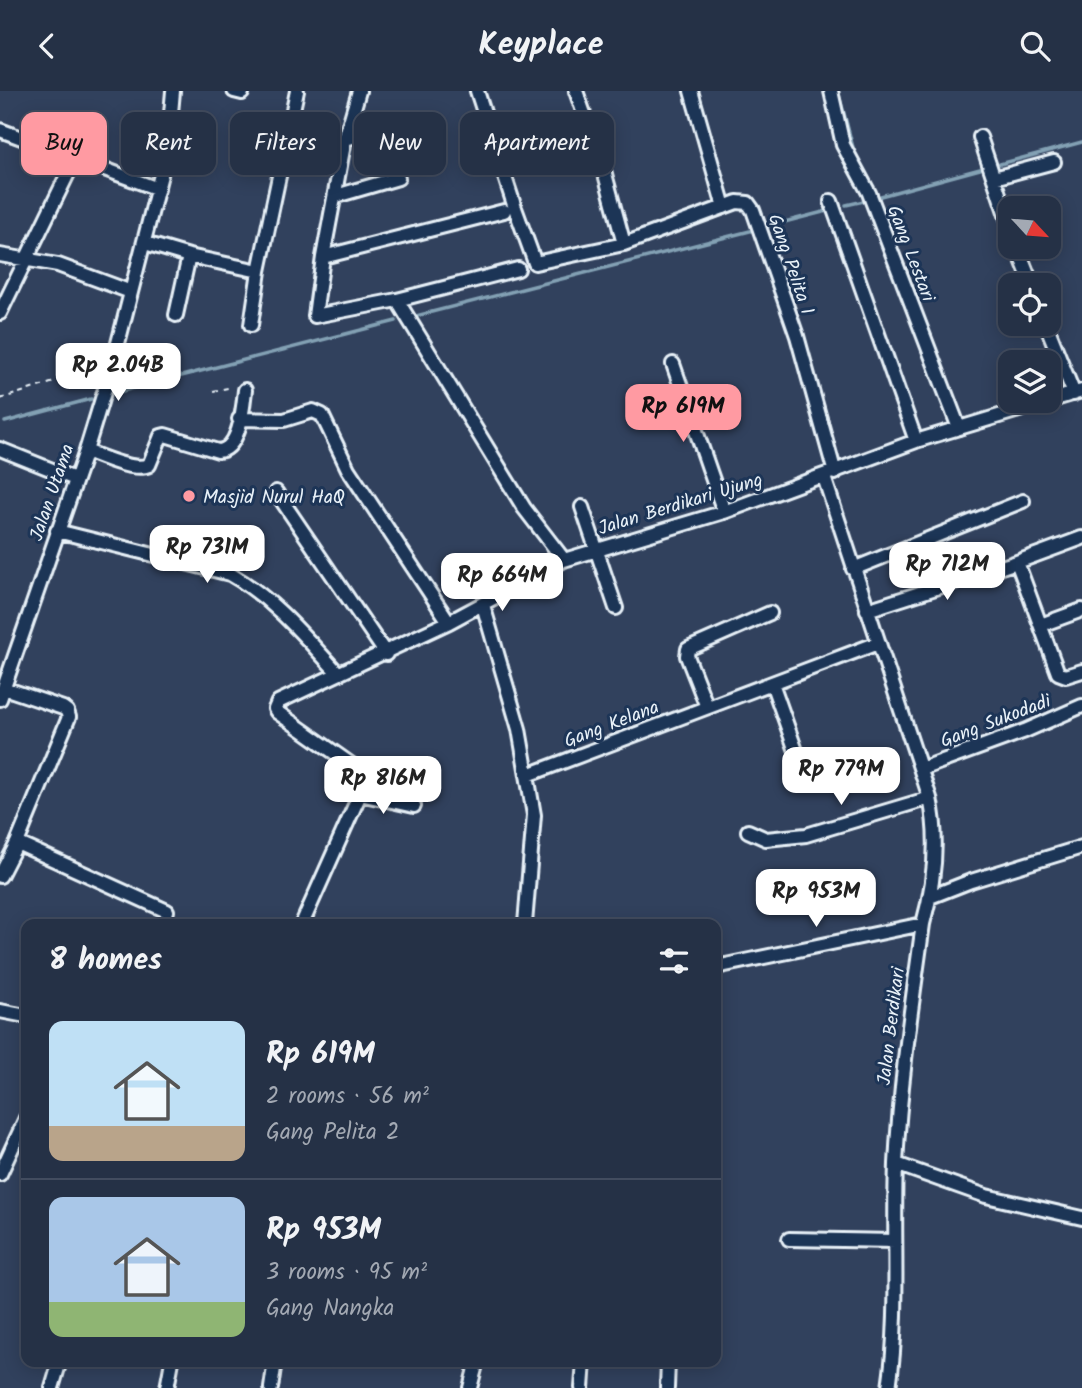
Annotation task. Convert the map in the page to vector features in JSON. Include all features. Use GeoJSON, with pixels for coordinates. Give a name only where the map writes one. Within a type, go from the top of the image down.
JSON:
{"type":"FeatureCollection","features":[{"type":"Feature","properties":{"kind":"street","name":"Jalan Utama"},"geometry":{"type":"LineString","coordinates":[[2,694],[86,451],[113,363],[168,147],[173,91]]}},
{"type":"Feature","properties":{"kind":"street"},"geometry":{"type":"LineString","coordinates":[[251,325],[259,271],[297,91]]}},
{"type":"Feature","properties":{"kind":"street"},"geometry":{"type":"LineString","coordinates":[[359,91],[345,139],[315,316],[397,300],[518,269]]}},
{"type":"Feature","properties":{"kind":"street","name":"Gang Pelita 1"},"geometry":{"type":"LineString","coordinates":[[477,91],[514,208],[536,263],[624,244],[724,207],[743,201],[748,203],[753,210],[796,336],[829,475]]}},
{"type":"Feature","properties":{"kind":"street"},"geometry":{"type":"LineString","coordinates":[[576,91],[605,174],[624,244]]}},
{"type":"Feature","properties":{"kind":"street"},"geometry":{"type":"LineString","coordinates":[[691,91],[724,207]]}},
{"type":"Feature","properties":{"kind":"street","name":"Gang Lestari"},"geometry":{"type":"LineString","coordinates":[[831,91],[843,145],[869,193],[959,428]]}},
{"type":"Feature","properties":{"kind":"street"},"geometry":{"type":"LineString","coordinates":[[0,130],[21,138]]}},
{"type":"Feature","properties":{"kind":"street"},"geometry":{"type":"LineString","coordinates":[[345,139],[354,137]]}},
{"type":"Feature","properties":{"kind":"street"},"geometry":{"type":"LineString","coordinates":[[980,137],[1000,196]]}},
{"type":"Feature","properties":{"kind":"street"},"geometry":{"type":"LineString","coordinates":[[994,178],[1055,162]]}},
{"type":"Feature","properties":{"kind":"street"},"geometry":{"type":"LineString","coordinates":[[107,171],[158,189]]}},
{"type":"Feature","properties":{"kind":"street"},"geometry":{"type":"LineString","coordinates":[[0,313],[67,175]]}},
{"type":"Feature","properties":{"kind":"street"},"geometry":{"type":"LineString","coordinates":[[336,196],[398,178]]}},
{"type":"Feature","properties":{"kind":"street"},"geometry":{"type":"LineString","coordinates":[[831,201],[916,441]]}},
{"type":"Feature","properties":{"kind":"street"},"geometry":{"type":"LineString","coordinates":[[323,257],[504,211]]}},
{"type":"Feature","properties":{"kind":"street"},"geometry":{"type":"LineString","coordinates":[[145,243],[189,256],[259,271]]}},
{"type":"Feature","properties":{"kind":"street"},"geometry":{"type":"LineString","coordinates":[[0,255],[58,265],[131,292]]}},
{"type":"Feature","properties":{"kind":"street"},"geometry":{"type":"LineString","coordinates":[[176,315],[189,256]]}},
{"type":"Feature","properties":{"kind":"street"},"geometry":{"type":"LineString","coordinates":[[397,300],[524,508],[564,560]]}},
{"type":"Feature","properties":{"kind":"street"},"geometry":{"type":"LineString","coordinates":[[1052,336],[1078,392]]}},
{"type":"Feature","properties":{"kind":"street"},"geometry":{"type":"LineString","coordinates":[[673,364],[724,512]]}},
{"type":"Feature","properties":{"kind":"street"},"geometry":{"type":"LineString","coordinates":[[86,451],[116,462],[147,467],[161,436],[165,435],[223,451],[233,445],[245,390]]}},
{"type":"Feature","properties":{"kind":"street","name":"Jalan Berdikari Ujung"},"geometry":{"type":"LineString","coordinates":[[360,794],[364,779],[359,770],[275,709],[278,702],[338,673],[386,654],[564,560],[724,512],[916,441],[1078,392]]}},
{"type":"Feature","properties":{"kind":"street"},"geometry":{"type":"LineString","coordinates":[[239,419],[284,420],[313,411],[322,415],[348,469],[449,622]]}},
{"type":"Feature","properties":{"kind":"street"},"geometry":{"type":"LineString","coordinates":[[0,449],[75,479]]}},
{"type":"Feature","properties":{"kind":"street","name":"Jalan Berdikari"},"geometry":{"type":"LineString","coordinates":[[829,475],[853,569],[930,798],[936,824],[930,897],[922,924],[901,1095],[896,1164],[897,1282],[889,1388]]}},
{"type":"Feature","properties":{"kind":"street"},"geometry":{"type":"LineString","coordinates":[[276,492],[386,654]]}},
{"type":"Feature","properties":{"kind":"street"},"geometry":{"type":"LineString","coordinates":[[853,569],[1023,501]]}},
{"type":"Feature","properties":{"kind":"street"},"geometry":{"type":"LineString","coordinates":[[582,507],[616,608]]}},
{"type":"Feature","properties":{"kind":"street"},"geometry":{"type":"LineString","coordinates":[[57,531],[230,574],[254,588],[273,604],[338,673]]}},
{"type":"Feature","properties":{"kind":"street"},"geometry":{"type":"LineString","coordinates":[[867,610],[1017,562],[1082,538]]}},
{"type":"Feature","properties":{"kind":"street"},"geometry":{"type":"LineString","coordinates":[[1017,562],[1058,673],[1066,677],[1082,671]]}},
{"type":"Feature","properties":{"kind":"street"},"geometry":{"type":"LineString","coordinates":[[483,605],[519,729],[534,815],[525,919]]}},
{"type":"Feature","properties":{"kind":"street"},"geometry":{"type":"LineString","coordinates":[[1041,625],[1082,610]]}},
{"type":"Feature","properties":{"kind":"street"},"geometry":{"type":"LineString","coordinates":[[707,707],[687,656],[688,649],[770,613]]}},
{"type":"Feature","properties":{"kind":"street","name":"Gang Kelana"},"geometry":{"type":"LineString","coordinates":[[528,775],[877,643]]}},
{"type":"Feature","properties":{"kind":"street"},"geometry":{"type":"LineString","coordinates":[[772,683],[796,751]]}},
{"type":"Feature","properties":{"kind":"street"},"geometry":{"type":"LineString","coordinates":[[0,876],[17,843],[68,717],[67,711],[62,708],[2,694]]}},
{"type":"Feature","properties":{"kind":"street","name":"Gang Sukodadi"},"geometry":{"type":"LineString","coordinates":[[920,769],[1025,731],[1082,706]]}},
{"type":"Feature","properties":{"kind":"street"},"geometry":{"type":"LineString","coordinates":[[304,919],[360,794],[414,806]]}},
{"type":"Feature","properties":{"kind":"street"},"geometry":{"type":"LineString","coordinates":[[748,831],[766,839],[806,835],[930,798]]}},
{"type":"Feature","properties":{"kind":"street"},"geometry":{"type":"LineString","coordinates":[[17,843],[167,911]]}},
{"type":"Feature","properties":{"kind":"street"},"geometry":{"type":"LineString","coordinates":[[930,897],[971,881],[1082,847]]}},
{"type":"Feature","properties":{"kind":"street"},"geometry":{"type":"LineString","coordinates":[[721,966],[922,924]]}},
{"type":"Feature","properties":{"kind":"street"},"geometry":{"type":"LineString","coordinates":[[0,1011],[21,1015]]}},
{"type":"Feature","properties":{"kind":"street"},"geometry":{"type":"LineString","coordinates":[[0,1174],[21,1129]]}},
{"type":"Feature","properties":{"kind":"street"},"geometry":{"type":"LineString","coordinates":[[896,1164],[986,1196],[1082,1218]]}},
{"type":"Feature","properties":{"kind":"street"},"geometry":{"type":"LineString","coordinates":[[789,1239],[895,1241]]}},
{"type":"Feature","properties":{"kind":"street"},"geometry":{"type":"LineString","coordinates":[[52,1388],[58,1367]]}},
{"type":"Feature","properties":{"kind":"street"},"geometry":{"type":"LineString","coordinates":[[167,1388],[171,1367]]}},
{"type":"Feature","properties":{"kind":"street"},"geometry":{"type":"LineString","coordinates":[[271,1388],[274,1367]]}},
{"type":"Feature","properties":{"kind":"street"},"geometry":{"type":"LineString","coordinates":[[470,1388],[475,1367]]}},
{"type":"Feature","properties":{"kind":"street"},"geometry":{"type":"LineString","coordinates":[[582,1388],[584,1367]]}},
{"type":"Feature","properties":{"kind":"street"},"geometry":{"type":"LineString","coordinates":[[667,1388],[668,1367]]}},
{"type":"Feature","properties":{"kind":"path"},"geometry":{"type":"LineString","coordinates":[[0,399],[113,363]]}},
{"type":"Feature","properties":{"kind":"path"},"geometry":{"type":"LineString","coordinates":[[213,391],[235,386],[245,390]]}},
{"type":"Feature","properties":{"kind":"waterway"},"geometry":{"type":"LineString","coordinates":[[838,91],[855,155]]}},
{"type":"Feature","properties":{"kind":"waterway"},"geometry":{"type":"LineString","coordinates":[[1000,164],[1082,142]]}},
{"type":"Feature","properties":{"kind":"waterway"},"geometry":{"type":"LineString","coordinates":[[877,197],[980,169]]}},
{"type":"Feature","properties":{"kind":"waterway"},"geometry":{"type":"LineString","coordinates":[[846,205],[864,201]]}},
{"type":"Feature","properties":{"kind":"waterway"},"geometry":{"type":"LineString","coordinates":[[769,226],[827,211]]}},
{"type":"Feature","properties":{"kind":"waterway"},"geometry":{"type":"LineString","coordinates":[[416,316],[750,231]]}},
{"type":"Feature","properties":{"kind":"waterway"},"geometry":{"type":"LineString","coordinates":[[115,393],[396,321]]}},
{"type":"Feature","properties":{"kind":"waterway"},"geometry":{"type":"LineString","coordinates":[[5,422],[91,399]]}},
{"type":"Feature","properties":{"kind":"place","name":"Masjid Nurul HaQ"},"geometry":{"type":"Point","coordinates":[189,496]}}]}
